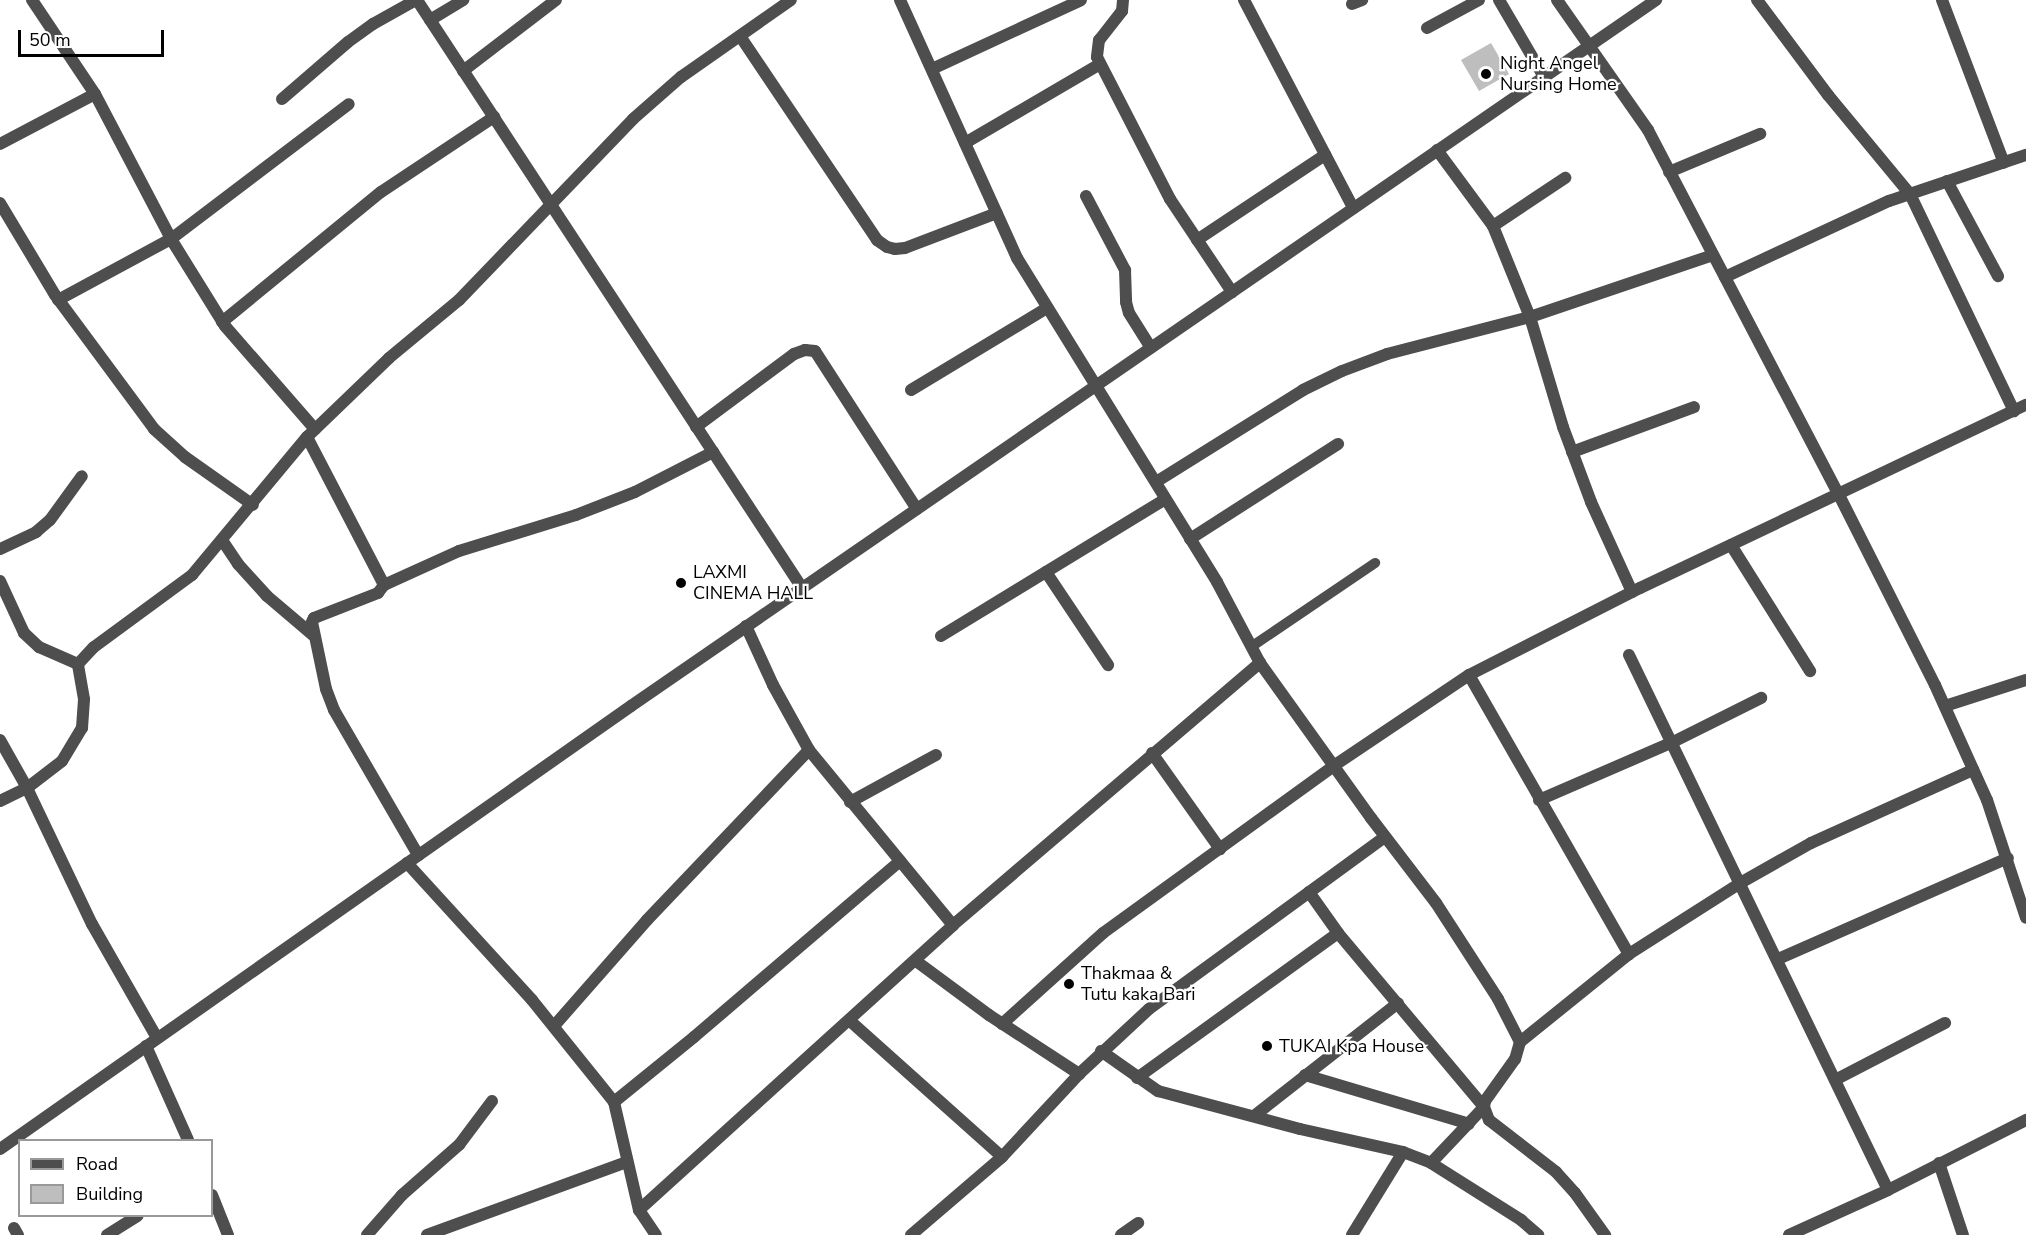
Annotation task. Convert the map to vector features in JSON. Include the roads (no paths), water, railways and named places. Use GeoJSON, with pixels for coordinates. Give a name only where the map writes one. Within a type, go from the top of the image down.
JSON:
{"type":"FeatureCollection","features":[{"type":"Feature","properties":{"kind":"street"},"geometry":{"type":"LineString","coordinates":[[32,0],[95,94],[171,239],[222,322],[311,433],[384,585]]}},
{"type":"Feature","properties":{"kind":"street"},"geometry":{"type":"LineString","coordinates":[[282,99],[348,42],[373,24],[416,0],[802,588]]}},
{"type":"Feature","properties":{"kind":"street"},"geometry":{"type":"LineString","coordinates":[[430,20],[463,0]]}},
{"type":"Feature","properties":{"kind":"street"},"geometry":{"type":"LineString","coordinates":[[463,70],[556,0]]}},
{"type":"Feature","properties":{"kind":"street"},"geometry":{"type":"LineString","coordinates":[[78,664],[94,646],[192,575],[311,433],[389,358],[459,300],[633,119],[681,77],[791,0]]}},
{"type":"Feature","properties":{"kind":"street"},"geometry":{"type":"LineString","coordinates":[[900,0],[1017,258],[1156,482],[1164,500],[1217,582],[1260,663],[1448,922],[1498,999],[1520,1042]]}},
{"type":"Feature","properties":{"kind":"street"},"geometry":{"type":"LineString","coordinates":[[932,69],[1081,0]]}},
{"type":"Feature","properties":{"kind":"street"},"geometry":{"type":"LineString","coordinates":[[1123,0],[1122,11],[1099,40],[1097,48],[1100,64],[1170,200],[1232,292]]}},
{"type":"Feature","properties":{"kind":"street"},"geometry":{"type":"LineString","coordinates":[[1427,28],[1479,0]]}},
{"type":"Feature","properties":{"kind":"street"},"geometry":{"type":"LineString","coordinates":[[1499,0],[1544,77]]}},
{"type":"Feature","properties":{"kind":"street"},"geometry":{"type":"LineString","coordinates":[[1557,0],[1648,130],[1838,494],[1945,706],[1987,800],[2023,895],[2026,918]]}},
{"type":"Feature","properties":{"kind":"street"},"geometry":{"type":"LineString","coordinates":[[0,1149],[746,626],[1656,0]]}},
{"type":"Feature","properties":{"kind":"street"},"geometry":{"type":"LineString","coordinates":[[1757,0],[1828,95],[1910,194],[2014,411]]}},
{"type":"Feature","properties":{"kind":"street"},"geometry":{"type":"LineString","coordinates":[[1942,0],[2004,163]]}},
{"type":"Feature","properties":{"kind":"street"},"geometry":{"type":"LineString","coordinates":[[1246,1],[1353,208]]}},
{"type":"Feature","properties":{"kind":"street"},"geometry":{"type":"LineString","coordinates":[[740,36],[877,240],[887,247],[905,248],[997,213]]}},
{"type":"Feature","properties":{"kind":"street"},"geometry":{"type":"LineString","coordinates":[[965,143],[1100,64]]}},
{"type":"Feature","properties":{"kind":"street"},"geometry":{"type":"LineString","coordinates":[[0,144],[95,94]]}},
{"type":"Feature","properties":{"kind":"street"},"geometry":{"type":"LineString","coordinates":[[58,300],[171,239],[349,104]]}},
{"type":"Feature","properties":{"kind":"street"},"geometry":{"type":"LineString","coordinates":[[222,322],[381,192],[494,117]]}},
{"type":"Feature","properties":{"kind":"street"},"geometry":{"type":"LineString","coordinates":[[1669,172],[1760,134]]}},
{"type":"Feature","properties":{"kind":"street"},"geometry":{"type":"LineString","coordinates":[[1437,150],[1494,226],[1530,317],[1572,452],[1591,502],[1632,592]]}},
{"type":"Feature","properties":{"kind":"street"},"geometry":{"type":"LineString","coordinates":[[1197,240],[1325,155]]}},
{"type":"Feature","properties":{"kind":"street"},"geometry":{"type":"LineString","coordinates":[[1725,277],[1910,194],[2026,155]]}},
{"type":"Feature","properties":{"kind":"street"},"geometry":{"type":"LineString","coordinates":[[1494,226],[1565,178]]}},
{"type":"Feature","properties":{"kind":"street"},"geometry":{"type":"LineString","coordinates":[[1947,181],[1998,276]]}},
{"type":"Feature","properties":{"kind":"street"},"geometry":{"type":"LineString","coordinates":[[1086,196],[1125,270],[1125,303],[1151,348]]}},
{"type":"Feature","properties":{"kind":"street"},"geometry":{"type":"LineString","coordinates":[[0,203],[58,300],[153,429],[185,457],[253,504]]}},
{"type":"Feature","properties":{"kind":"street"},"geometry":{"type":"LineString","coordinates":[[1156,482],[1303,390],[1342,372],[1387,354],[1530,317],[1713,255]]}},
{"type":"Feature","properties":{"kind":"street"},"geometry":{"type":"LineString","coordinates":[[911,390],[1047,308]]}},
{"type":"Feature","properties":{"kind":"street"},"geometry":{"type":"LineString","coordinates":[[696,427],[794,354],[805,350],[815,351],[917,509]]}},
{"type":"Feature","properties":{"kind":"street"},"geometry":{"type":"LineString","coordinates":[[1002,1024],[1103,933],[1335,765],[1469,675],[1632,592],[2026,405]]}},
{"type":"Feature","properties":{"kind":"street"},"geometry":{"type":"LineString","coordinates":[[1572,452],[1694,407]]}},
{"type":"Feature","properties":{"kind":"street"},"geometry":{"type":"LineString","coordinates":[[1190,539],[1338,444]]}},
{"type":"Feature","properties":{"kind":"street"},"geometry":{"type":"LineString","coordinates":[[656,1235],[639,1210],[614,1102],[554,1026],[412,859],[334,710],[326,689],[311,626],[314,618],[378,593],[384,585],[459,551],[576,515],[635,492],[712,452]]}},
{"type":"Feature","properties":{"kind":"street"},"geometry":{"type":"LineString","coordinates":[[0,549],[36,532],[50,520],[82,476]]}},
{"type":"Feature","properties":{"kind":"street"},"geometry":{"type":"LineString","coordinates":[[941,636],[1164,500]]}},
{"type":"Feature","properties":{"kind":"street"},"geometry":{"type":"LineString","coordinates":[[222,540],[238,564],[267,596],[313,635]]}},
{"type":"Feature","properties":{"kind":"street"},"geometry":{"type":"LineString","coordinates":[[1731,545],[1809,671]]}},
{"type":"Feature","properties":{"kind":"street"},"geometry":{"type":"LineString","coordinates":[[1046,572],[1108,666]]}},
{"type":"Feature","properties":{"kind":"street"},"geometry":{"type":"LineString","coordinates":[[0,581],[24,633],[39,647],[78,664]]}},
{"type":"Feature","properties":{"kind":"street"},"geometry":{"type":"LineString","coordinates":[[746,626],[772,685],[809,750],[953,925]]}},
{"type":"Feature","properties":{"kind":"street"},"geometry":{"type":"LineString","coordinates":[[1629,655],[1742,882],[1888,1190]]}},
{"type":"Feature","properties":{"kind":"street"},"geometry":{"type":"LineString","coordinates":[[639,1210],[953,925],[1260,663]]}},
{"type":"Feature","properties":{"kind":"street"},"geometry":{"type":"LineString","coordinates":[[0,801],[27,788],[62,761],[82,728],[84,699],[78,664]]}},
{"type":"Feature","properties":{"kind":"street"},"geometry":{"type":"LineString","coordinates":[[1469,675],[1629,954]]}},
{"type":"Feature","properties":{"kind":"street"},"geometry":{"type":"LineString","coordinates":[[1945,706],[2026,680]]}},
{"type":"Feature","properties":{"kind":"street"},"geometry":{"type":"LineString","coordinates":[[1539,800],[1671,742],[1761,698]]}},
{"type":"Feature","properties":{"kind":"street"},"geometry":{"type":"LineString","coordinates":[[0,740],[27,788],[152,1042],[188,1139]]}},
{"type":"Feature","properties":{"kind":"street"},"geometry":{"type":"LineString","coordinates":[[554,1026],[646,920],[809,750]]}},
{"type":"Feature","properties":{"kind":"street"},"geometry":{"type":"LineString","coordinates":[[1152,753],[1220,849]]}},
{"type":"Feature","properties":{"kind":"street"},"geometry":{"type":"LineString","coordinates":[[850,802],[936,754]]}},
{"type":"Feature","properties":{"kind":"street"},"geometry":{"type":"LineString","coordinates":[[1431,1163],[1484,1107],[1485,1101],[1515,1059],[1520,1042],[1629,954],[1742,882],[1811,843],[1973,770]]}},
{"type":"Feature","properties":{"kind":"street"},"geometry":{"type":"LineString","coordinates":[[911,1235],[1002,1157],[1078,1074],[1149,1009],[1385,837]]}},
{"type":"Feature","properties":{"kind":"street"},"geometry":{"type":"LineString","coordinates":[[1778,959],[2008,858]]}},
{"type":"Feature","properties":{"kind":"street"},"geometry":{"type":"LineString","coordinates":[[614,1102],[694,1037],[900,861]]}},
{"type":"Feature","properties":{"kind":"street"},"geometry":{"type":"LineString","coordinates":[[1309,892],[1338,933],[1484,1107],[1489,1120],[1556,1172],[1575,1193],[1605,1235]]}},
{"type":"Feature","properties":{"kind":"street"},"geometry":{"type":"LineString","coordinates":[[1137,1078],[1338,933]]}},
{"type":"Feature","properties":{"kind":"street"},"geometry":{"type":"LineString","coordinates":[[916,961],[1002,1024],[1078,1074]]}},
{"type":"Feature","properties":{"kind":"street"},"geometry":{"type":"LineString","coordinates":[[1254,1116],[1398,1004]]}},
{"type":"Feature","properties":{"kind":"street"},"geometry":{"type":"LineString","coordinates":[[849,1020],[1002,1157]]}},
{"type":"Feature","properties":{"kind":"street"},"geometry":{"type":"LineString","coordinates":[[1835,1080],[1946,1023]]}},
{"type":"Feature","properties":{"kind":"street"},"geometry":{"type":"LineString","coordinates":[[1101,1051],[1158,1091],[1322,1135],[1403,1152],[1431,1163],[1521,1221],[1538,1235]]}},
{"type":"Feature","properties":{"kind":"street"},"geometry":{"type":"LineString","coordinates":[[1305,1075],[1469,1124]]}},
{"type":"Feature","properties":{"kind":"street"},"geometry":{"type":"LineString","coordinates":[[367,1235],[402,1195],[459,1145],[492,1101]]}},
{"type":"Feature","properties":{"kind":"street"},"geometry":{"type":"LineString","coordinates":[[1789,1235],[1888,1190],[2026,1120]]}},
{"type":"Feature","properties":{"kind":"street"},"geometry":{"type":"LineString","coordinates":[[1352,1235],[1403,1152]]}},
{"type":"Feature","properties":{"kind":"street"},"geometry":{"type":"LineString","coordinates":[[427,1235],[627,1162]]}},
{"type":"Feature","properties":{"kind":"street"},"geometry":{"type":"LineString","coordinates":[[1939,1163],[1963,1235]]}},
{"type":"Feature","properties":{"kind":"street"},"geometry":{"type":"LineString","coordinates":[[213,1197],[228,1235]]}},
{"type":"Feature","properties":{"kind":"street"},"geometry":{"type":"LineString","coordinates":[[107,1235],[134,1217]]}},
{"type":"Feature","properties":{"kind":"street"},"geometry":{"type":"LineString","coordinates":[[1121,1235],[1138,1223]]}},
{"type":"Feature","properties":{"kind":"lane"},"geometry":{"type":"LineString","coordinates":[[1251,647],[1375,563]]}},
{"type":"Feature","properties":{"kind":"place","name":"Night Angel Nursing Home"},"geometry":{"type":"Point","coordinates":[1486,74]}},
{"type":"Feature","properties":{"kind":"place","name":"LAXMI CINEMA HALL"},"geometry":{"type":"Point","coordinates":[681,583]}},
{"type":"Feature","properties":{"kind":"place","name":"Thakmaa & Tutu kaka Bari"},"geometry":{"type":"Point","coordinates":[1069,984]}},
{"type":"Feature","properties":{"kind":"place","name":"TUKAI Kpa House"},"geometry":{"type":"Point","coordinates":[1267,1046]}}]}
